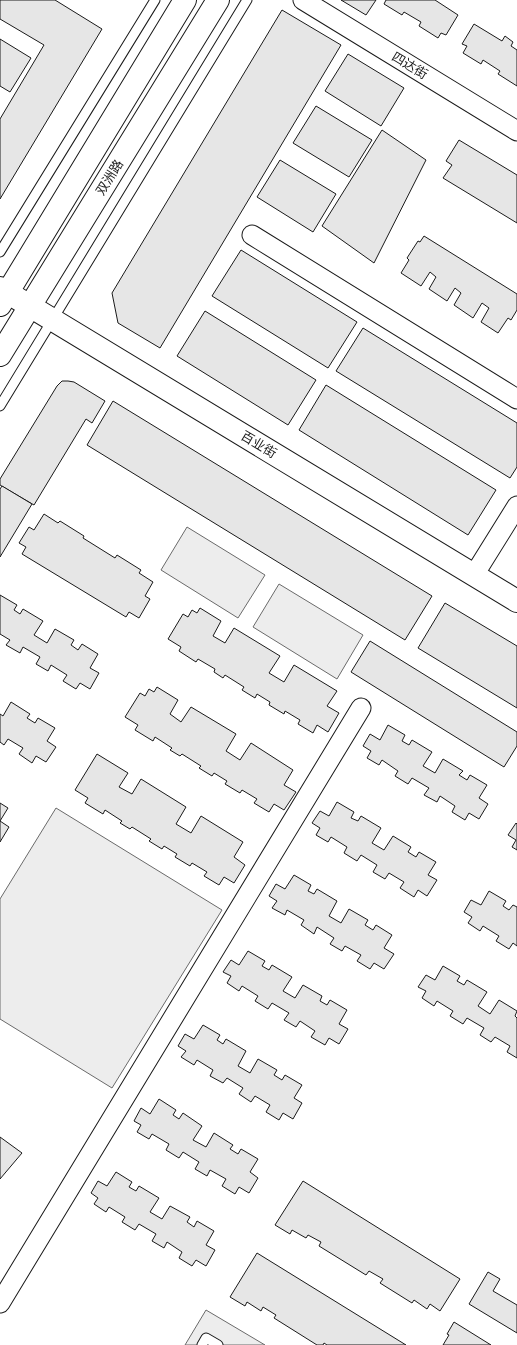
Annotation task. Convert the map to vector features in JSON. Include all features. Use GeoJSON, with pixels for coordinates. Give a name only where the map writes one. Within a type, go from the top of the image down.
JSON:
{"type":"FeatureCollection","features":[{"type":"Feature","properties":{"kind":"main road","name":"双洲路"},"geometry":{"type":"LineString","coordinates":[[2,296],[185,0]]}},
{"type":"Feature","properties":{"kind":"main road","name":"双洲路"},"geometry":{"type":"LineString","coordinates":[[0,355],[218,0]]}},
{"type":"Feature","properties":{"kind":"main road","name":"百业街"},"geometry":{"type":"LineString","coordinates":[[2,296],[30,306],[517,601]]}},
{"type":"Feature","properties":{"kind":"street","name":"四达街"},"geometry":{"type":"LineString","coordinates":[[303,0],[517,130]]}},
{"type":"Feature","properties":{"kind":"street"},"geometry":{"type":"LineString","coordinates":[[252,235],[517,399]]}},
{"type":"Feature","properties":{"kind":"street"},"geometry":{"type":"LineString","coordinates":[[474,575],[517,506]]}},
{"type":"Feature","properties":{"kind":"street"},"geometry":{"type":"LineString","coordinates":[[0,1303],[362,708]]}},
{"type":"Feature","properties":{"kind":"lane"},"geometry":{"type":"LineString","coordinates":[[0,252],[156,0]]}},
{"type":"Feature","properties":{"kind":"lane"},"geometry":{"type":"LineString","coordinates":[[0,406],[247,0]]}},
{"type":"Feature","properties":{"kind":"lane"},"geometry":{"type":"LineString","coordinates":[[202,1345],[206,1338],[218,1345]]}},
{"type":"Feature","properties":{"kind":"shaded area"},"geometry":{"type":"Polygon","coordinates":[[[187,527],[265,575],[238,618],[161,570],[187,527]]]}},
{"type":"Feature","properties":{"kind":"shaded area"},"geometry":{"type":"Polygon","coordinates":[[[279,584],[363,635],[337,679],[253,627],[279,584]]]}},
{"type":"Feature","properties":{"kind":"shaded area"},"geometry":{"type":"Polygon","coordinates":[[[56,808],[222,910],[112,1088],[0,1019],[0,899],[56,808]]]}},
{"type":"Feature","properties":{"kind":"shaded area"},"geometry":{"type":"Polygon","coordinates":[[[206,1310],[265,1345],[185,1345],[206,1310]]]}},
{"type":"Feature","properties":{"kind":"building"},"geometry":{"type":"Polygon","coordinates":[[[0,0],[55,0],[102,29],[0,199],[0,119],[44,45],[0,19],[0,0]]]}},
{"type":"Feature","properties":{"kind":"building"},"geometry":{"type":"Polygon","coordinates":[[[341,0],[376,0],[366,15],[341,0]]]}},
{"type":"Feature","properties":{"kind":"building"},"geometry":{"type":"Polygon","coordinates":[[[386,0],[435,0],[458,15],[446,35],[441,33],[438,38],[419,26],[421,22],[404,12],[402,15],[384,4],[386,0]]]}},
{"type":"Feature","properties":{"kind":"building"},"geometry":{"type":"Polygon","coordinates":[[[282,10],[341,45],[160,348],[118,323],[112,293],[282,10]]]}},
{"type":"Feature","properties":{"kind":"building"},"geometry":{"type":"Polygon","coordinates":[[[474,24],[502,41],[505,36],[513,42],[511,46],[517,50],[517,86],[498,74],[500,71],[483,60],[481,64],[463,53],[467,46],[462,44],[474,24]]]}},
{"type":"Feature","properties":{"kind":"building"},"geometry":{"type":"Polygon","coordinates":[[[0,39],[31,58],[10,92],[0,86],[0,39]]]}},
{"type":"Feature","properties":{"kind":"building"},"geometry":{"type":"Polygon","coordinates":[[[348,54],[404,88],[381,126],[325,91],[348,54]]]}},
{"type":"Feature","properties":{"kind":"building"},"geometry":{"type":"Polygon","coordinates":[[[316,106],[372,140],[349,177],[293,143],[316,106]]]}},
{"type":"Feature","properties":{"kind":"building"},"geometry":{"type":"Polygon","coordinates":[[[382,130],[426,160],[374,263],[322,226],[382,130]]]}},
{"type":"Feature","properties":{"kind":"building"},"geometry":{"type":"Polygon","coordinates":[[[459,140],[517,175],[517,223],[443,178],[452,165],[446,161],[459,140]]]}},
{"type":"Feature","properties":{"kind":"building"},"geometry":{"type":"Polygon","coordinates":[[[280,160],[336,194],[313,232],[257,197],[280,160]]]}},
{"type":"Feature","properties":{"kind":"building"},"geometry":{"type":"Polygon","coordinates":[[[424,236],[517,294],[517,310],[511,320],[508,318],[498,333],[481,322],[489,308],[482,303],[473,318],[454,305],[461,293],[455,288],[447,301],[429,289],[436,277],[430,272],[421,286],[401,273],[409,260],[407,258],[418,241],[420,242],[424,236]]]}},
{"type":"Feature","properties":{"kind":"building"},"geometry":{"type":"Polygon","coordinates":[[[241,250],[357,322],[328,368],[212,296],[241,250]]]}},
{"type":"Feature","properties":{"kind":"building"},"geometry":{"type":"Polygon","coordinates":[[[205,311],[316,380],[288,425],[177,356],[205,311]]]}},
{"type":"Feature","properties":{"kind":"building"},"geometry":{"type":"Polygon","coordinates":[[[363,328],[517,423],[517,467],[510,478],[336,371],[363,328]]]}},
{"type":"Feature","properties":{"kind":"building"},"geometry":{"type":"Polygon","coordinates":[[[62,381],[74,382],[105,401],[92,423],[86,419],[34,505],[0,485],[0,479],[57,386],[62,381]]]}},
{"type":"Feature","properties":{"kind":"building"},"geometry":{"type":"Polygon","coordinates":[[[326,385],[496,490],[468,535],[299,430],[326,385]]]}},
{"type":"Feature","properties":{"kind":"building"},"geometry":{"type":"Polygon","coordinates":[[[113,401],[432,596],[405,640],[87,445],[113,401]]]}},
{"type":"Feature","properties":{"kind":"building"},"geometry":{"type":"Polygon","coordinates":[[[2,486],[32,504],[0,557],[0,489],[2,486]]]}},
{"type":"Feature","properties":{"kind":"building"},"geometry":{"type":"Polygon","coordinates":[[[44,514],[58,523],[60,521],[84,536],[83,538],[115,558],[117,555],[141,570],[139,573],[153,582],[145,596],[150,599],[139,618],[129,612],[126,617],[22,554],[26,547],[19,543],[29,527],[34,530],[44,514]]]}},
{"type":"Feature","properties":{"kind":"building"},"geometry":{"type":"Polygon","coordinates":[[[0,595],[17,605],[14,610],[20,614],[23,609],[43,621],[34,635],[47,643],[55,629],[74,640],[71,645],[78,650],[82,644],[98,654],[90,668],[99,673],[90,689],[80,683],[76,689],[63,681],[67,675],[51,665],[48,671],[36,664],[40,657],[23,647],[20,653],[6,645],[10,640],[0,634],[0,595]]]}},
{"type":"Feature","properties":{"kind":"building"},"geometry":{"type":"Polygon","coordinates":[[[445,603],[517,646],[517,708],[418,648],[445,603]]]}},
{"type":"Feature","properties":{"kind":"building"},"geometry":{"type":"Polygon","coordinates":[[[200,608],[221,621],[213,636],[225,643],[234,628],[280,656],[269,673],[284,682],[294,665],[337,691],[327,706],[339,713],[328,732],[317,725],[313,733],[298,724],[300,720],[285,711],[284,714],[269,705],[270,702],[257,694],[255,698],[242,690],[244,687],[225,675],[223,678],[214,672],[215,669],[198,659],[196,662],[179,651],[181,647],[168,639],[183,614],[188,617],[192,610],[197,613],[200,608]]]}},
{"type":"Feature","properties":{"kind":"building"},"geometry":{"type":"Polygon","coordinates":[[[370,641],[517,732],[517,746],[504,767],[351,672],[370,641]]]}},
{"type":"Feature","properties":{"kind":"building"},"geometry":{"type":"Polygon","coordinates":[[[157,687],[178,700],[170,714],[181,722],[191,707],[236,734],[226,751],[240,760],[251,743],[293,770],[284,785],[296,792],[284,810],[274,804],[269,812],[254,803],[257,799],[242,790],[240,793],[225,784],[227,781],[214,773],[212,776],[199,768],[201,766],[182,754],[180,756],[170,750],[172,748],[155,737],[153,741],[135,730],[138,725],[125,717],[140,693],[145,696],[149,689],[154,692],[157,687]]]}},
{"type":"Feature","properties":{"kind":"building"},"geometry":{"type":"Polygon","coordinates":[[[11,702],[30,714],[27,718],[35,723],[38,718],[55,728],[47,741],[56,747],[46,762],[36,756],[32,763],[19,754],[23,748],[8,739],[4,745],[0,742],[0,714],[3,716],[11,702]]]}},
{"type":"Feature","properties":{"kind":"building"},"geometry":{"type":"Polygon","coordinates":[[[388,725],[405,735],[402,741],[409,745],[412,740],[432,752],[423,766],[435,773],[443,759],[463,771],[459,775],[467,780],[470,775],[487,785],[479,798],[488,804],[479,819],[469,813],[465,820],[452,812],[455,806],[440,796],[437,802],[424,795],[429,788],[412,778],[408,784],[395,776],[398,771],[382,760],[379,765],[367,758],[371,751],[363,746],[370,734],[380,740],[388,725]]]}},
{"type":"Feature","properties":{"kind":"building"},"geometry":{"type":"Polygon","coordinates":[[[97,754],[128,773],[119,787],[132,794],[141,779],[186,807],[176,824],[191,833],[201,816],[243,842],[234,857],[245,865],[234,883],[224,877],[219,885],[204,876],[207,872],[192,863],[190,866],[175,857],[177,854],[164,846],[162,849],[149,841],[151,839],[132,827],[130,829],[120,823],[122,821],[105,810],[103,814],[85,803],[88,798],[75,790],[97,754]]]}},
{"type":"Feature","properties":{"kind":"building"},"geometry":{"type":"Polygon","coordinates":[[[337,802],[354,812],[351,818],[358,821],[361,816],[381,828],[372,843],[384,850],[393,836],[411,847],[408,852],[416,857],[419,852],[436,862],[428,875],[437,880],[427,896],[418,890],[414,897],[400,888],[404,882],[389,873],[385,879],[373,872],[377,865],[361,855],[357,861],[344,853],[347,847],[331,837],[328,842],[316,835],[320,828],[312,823],[320,811],[329,816],[337,802]]]}},
{"type":"Feature","properties":{"kind":"building"},"geometry":{"type":"Polygon","coordinates":[[[0,803],[8,808],[0,821],[0,803]]]}},
{"type":"Feature","properties":{"kind":"building"},"geometry":{"type":"Polygon","coordinates":[[[0,821],[9,827],[0,842],[0,821]]]}},
{"type":"Feature","properties":{"kind":"building"},"geometry":{"type":"Polygon","coordinates":[[[516,823],[517,850],[512,847],[516,840],[508,835],[516,823]]]}},
{"type":"Feature","properties":{"kind":"building"},"geometry":{"type":"Polygon","coordinates":[[[294,875],[311,885],[308,891],[314,894],[317,889],[337,901],[329,916],[341,923],[349,909],[368,920],[365,925],[373,930],[376,925],[392,935],[384,948],[394,954],[384,969],[374,963],[370,969],[357,961],[361,955],[345,946],[342,951],[330,944],[334,938],[317,927],[314,934],[301,925],[304,920],[287,910],[285,915],[272,908],[277,901],[269,896],[276,884],[285,889],[294,875]]]}},
{"type":"Feature","properties":{"kind":"building"},"geometry":{"type":"Polygon","coordinates":[[[489,891],[506,901],[503,906],[509,910],[513,905],[517,907],[517,946],[513,943],[509,949],[496,941],[499,936],[483,926],[480,931],[468,923],[472,917],[464,912],[471,900],[481,905],[489,891]]]}},
{"type":"Feature","properties":{"kind":"building"},"geometry":{"type":"Polygon","coordinates":[[[248,951],[265,961],[262,966],[269,970],[272,965],[292,977],[283,991],[295,998],[303,985],[322,996],[320,1001],[327,1005],[330,1000],[347,1010],[339,1024],[348,1029],[339,1044],[329,1038],[325,1045],[311,1037],[315,1031],[300,1021],[296,1027],[284,1020],[289,1013],[272,1003],[268,1009],[255,1001],[258,996],[242,986],[239,991],[227,983],[231,976],[223,972],[231,960],[239,965],[248,951]]]}},
{"type":"Feature","properties":{"kind":"building"},"geometry":{"type":"Polygon","coordinates":[[[443,966],[460,976],[457,981],[464,985],[467,980],[487,992],[478,1006],[490,1014],[499,1000],[517,1011],[515,1016],[517,1018],[517,1058],[507,1052],[510,1046],[495,1037],[491,1042],[480,1035],[484,1028],[467,1018],[463,1024],[450,1016],[453,1011],[437,1001],[434,1006],[422,998],[426,991],[418,987],[426,975],[435,980],[443,966]]]}},
{"type":"Feature","properties":{"kind":"building"},"geometry":{"type":"Polygon","coordinates":[[[203,1025],[220,1035],[217,1040],[223,1044],[226,1039],[246,1051],[238,1066],[250,1073],[258,1059],[277,1070],[274,1075],[282,1080],[285,1075],[302,1085],[294,1098],[302,1103],[293,1119],[283,1113],[279,1120],[266,1112],[270,1105],[255,1096],[251,1102],[239,1094],[243,1088],[227,1078],[223,1083],[210,1076],[213,1070],[197,1060],[194,1065],[181,1057],[186,1051],[178,1046],[185,1034],[194,1039],[203,1025]]]}},
{"type":"Feature","properties":{"kind":"building"},"geometry":{"type":"Polygon","coordinates":[[[159,1099],[176,1110],[173,1115],[179,1119],[183,1113],[202,1126],[193,1140],[206,1147],[214,1133],[233,1145],[230,1149],[238,1154],[241,1149],[258,1159],[250,1172],[258,1178],[249,1193],[239,1187],[235,1194],[222,1186],[226,1179],[210,1170],[207,1176],[195,1169],[199,1162],[183,1152],[179,1158],[166,1150],[169,1144],[152,1134],[149,1139],[137,1132],[141,1125],[134,1121],[141,1108],[150,1114],[159,1099]]]}},
{"type":"Feature","properties":{"kind":"building"},"geometry":{"type":"Polygon","coordinates":[[[0,1137],[22,1153],[0,1179],[0,1137]]]}},
{"type":"Feature","properties":{"kind":"building"},"geometry":{"type":"Polygon","coordinates":[[[116,1172],[132,1182],[129,1187],[136,1191],[139,1186],[159,1198],[150,1212],[162,1219],[170,1206],[190,1217],[187,1222],[194,1227],[197,1221],[214,1231],[206,1245],[215,1250],[206,1266],[196,1260],[192,1266],[179,1258],[182,1252],[167,1242],[164,1248],[152,1241],[156,1234],[139,1224],[135,1230],[122,1222],[125,1217],[109,1207],[106,1212],[94,1204],[98,1198],[91,1193],[98,1181],[107,1186],[116,1172]]]}},
{"type":"Feature","properties":{"kind":"building"},"geometry":{"type":"Polygon","coordinates":[[[303,1181],[460,1279],[440,1311],[430,1304],[427,1309],[414,1300],[412,1303],[380,1283],[383,1279],[369,1271],[366,1275],[319,1246],[321,1242],[308,1235],[306,1238],[292,1230],[290,1234],[275,1225],[303,1181]]]}},
{"type":"Feature","properties":{"kind":"building"},"geometry":{"type":"Polygon","coordinates":[[[257,1253],[406,1345],[327,1345],[324,1343],[323,1345],[317,1345],[274,1318],[276,1315],[263,1307],[261,1311],[247,1302],[245,1306],[230,1297],[257,1253]]]}},
{"type":"Feature","properties":{"kind":"building"},"geometry":{"type":"Polygon","coordinates":[[[488,1272],[500,1279],[493,1291],[517,1305],[517,1333],[469,1304],[488,1272]]]}},
{"type":"Feature","properties":{"kind":"building"},"geometry":{"type":"Polygon","coordinates":[[[454,1322],[491,1345],[443,1345],[454,1322]]]}}]}
